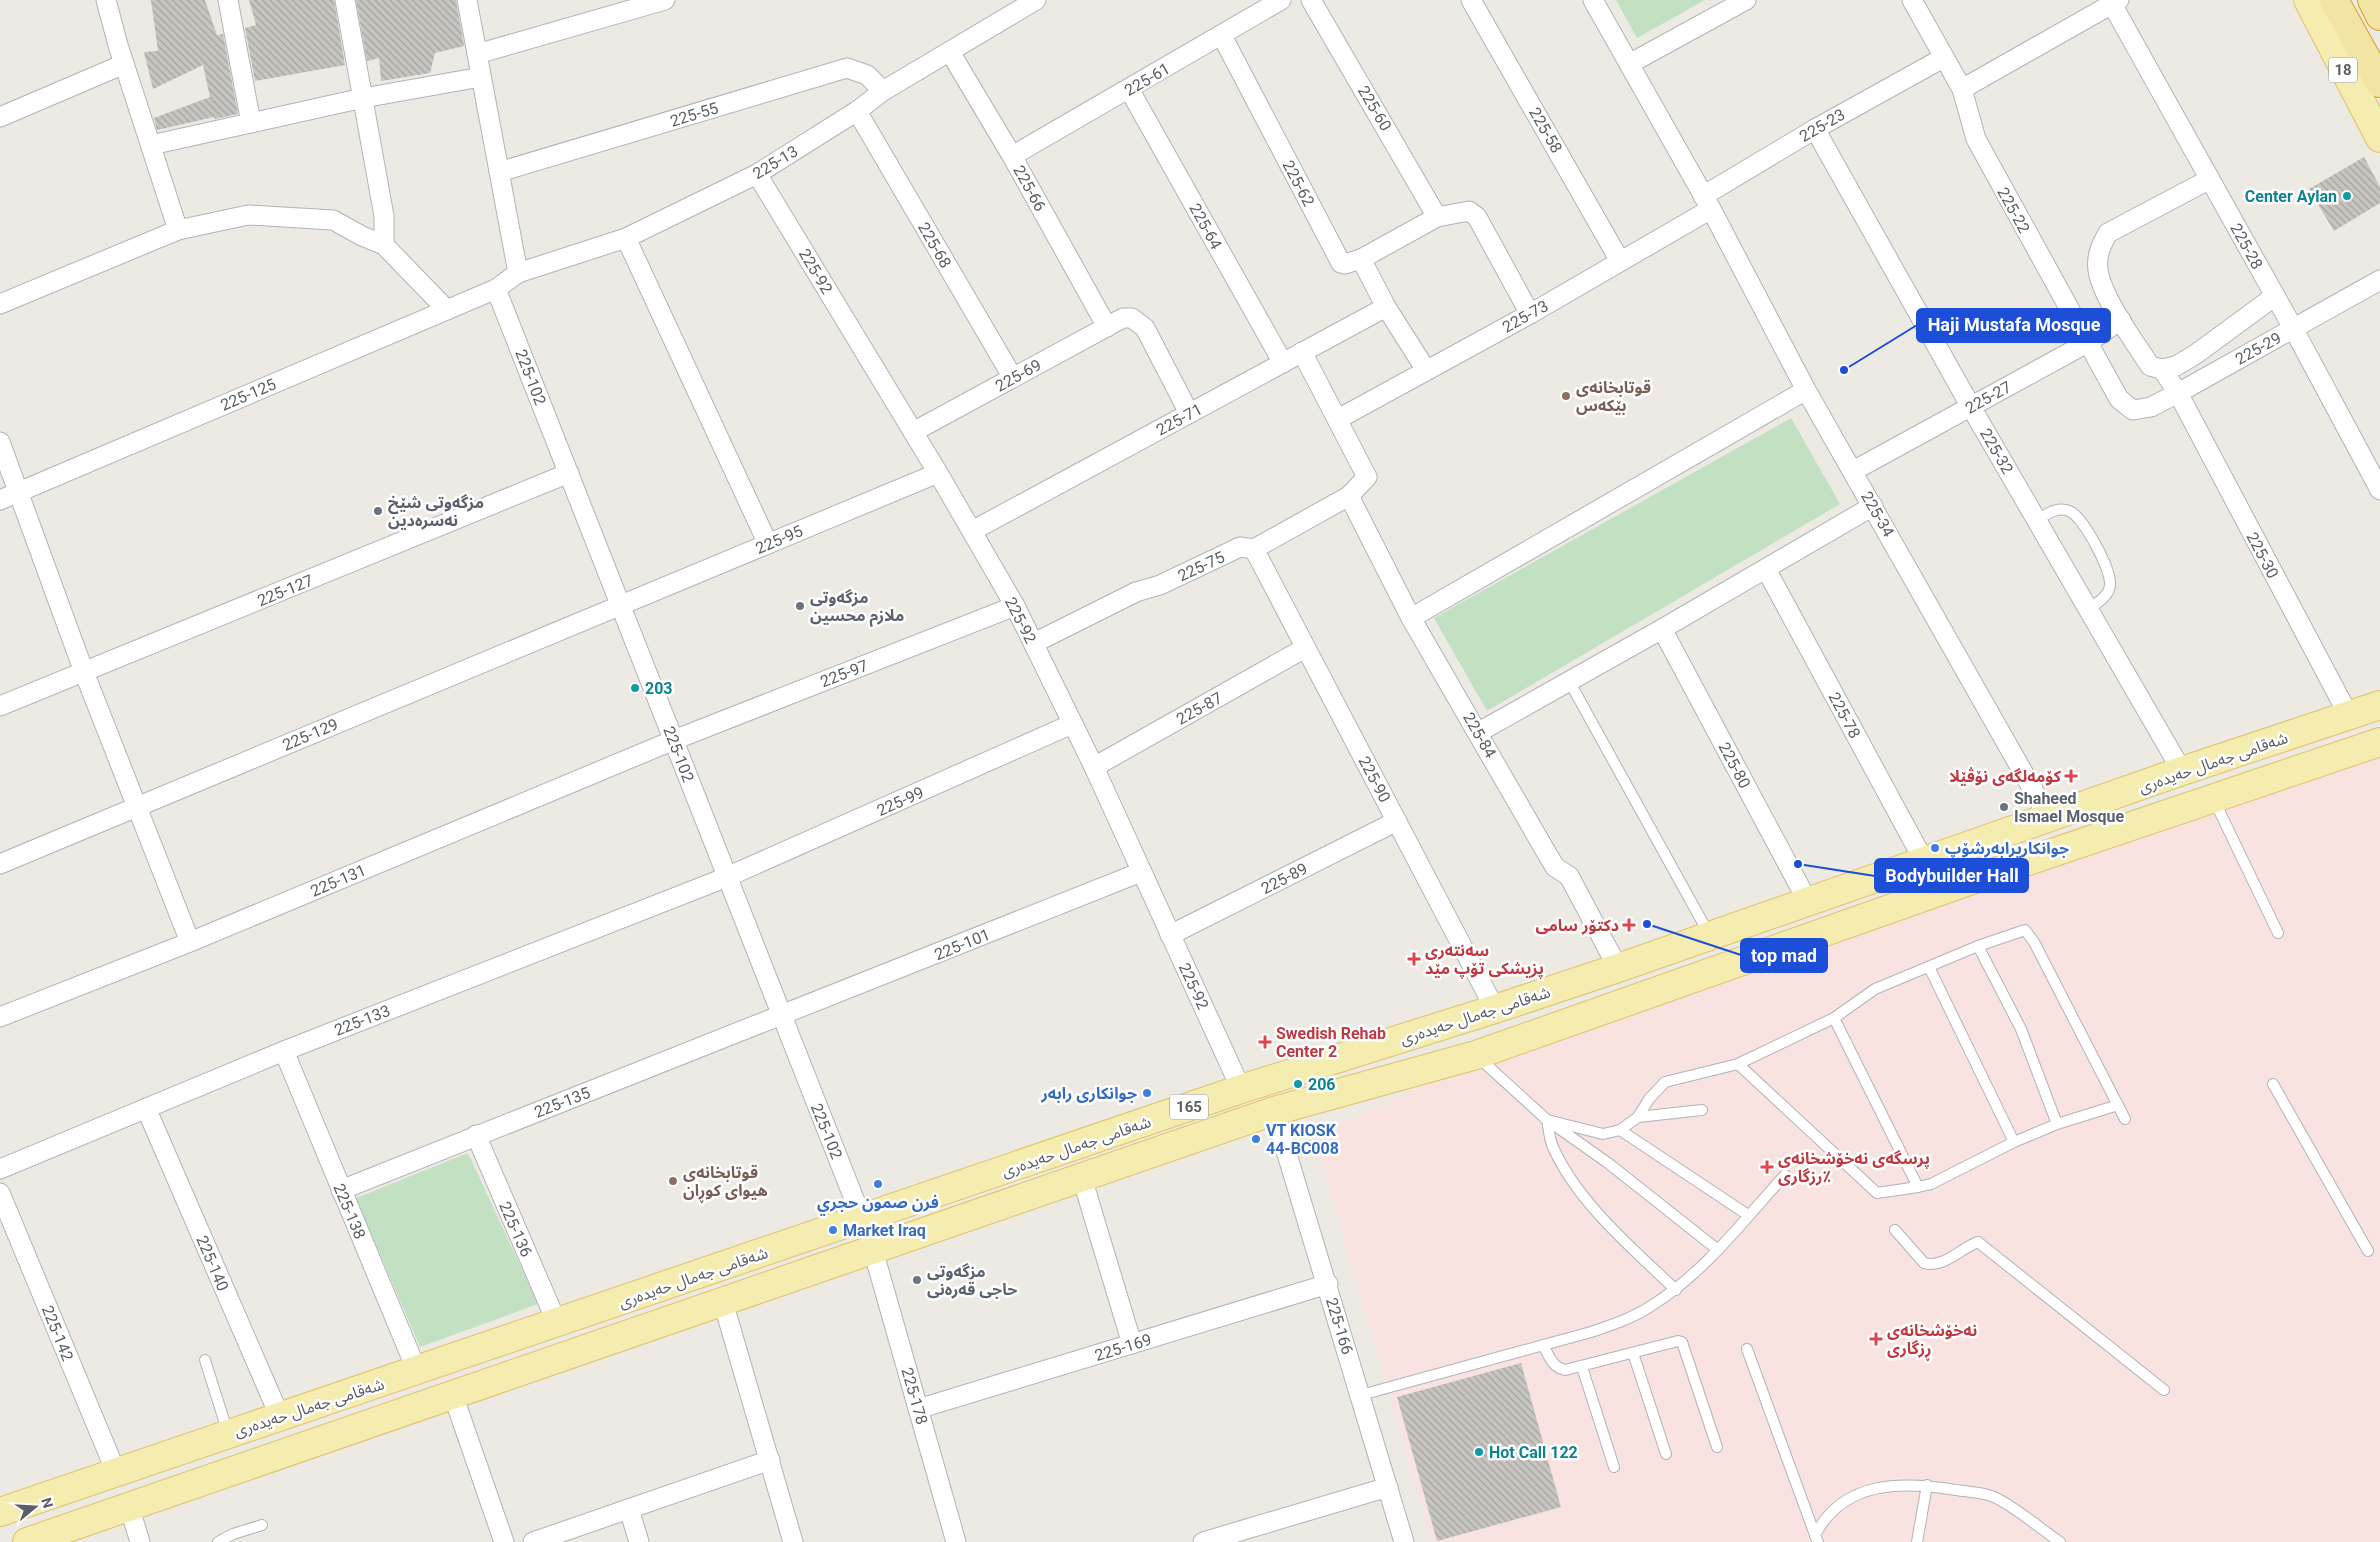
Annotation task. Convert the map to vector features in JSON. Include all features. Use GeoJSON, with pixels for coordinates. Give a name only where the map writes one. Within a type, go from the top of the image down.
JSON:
{"type":"FeatureCollection","features":[{"type":"Feature","properties":{"kind":"highway"},"geometry":{"type":"LineString","coordinates":[[2334,0],[2380,83]]}},
{"type":"Feature","properties":{"kind":"highway"},"geometry":{"type":"LineString","coordinates":[[2372,0],[2380,16]]}},
{"type":"Feature","properties":{"kind":"main road","name":"18"},"geometry":{"type":"LineString","coordinates":[[2308,0],[2380,138]]}},
{"type":"Feature","properties":{"kind":"main road","name":"شەقامی جەمال حەیدەری"},"geometry":{"type":"LineString","coordinates":[[0,1512],[417,1372],[1241,1089],[1618,968],[1709,934],[1808,902],[2182,771],[2380,705]]}},
{"type":"Feature","properties":{"kind":"main road","name":"شەقامی جەمال حەیدەری"},"geometry":{"type":"LineString","coordinates":[[27,1542],[1274,1111],[1476,1055],[1966,882],[2212,797],[2380,742]]}},
{"type":"Feature","properties":{"kind":"main road"},"geometry":{"type":"LineString","coordinates":[[1953,851],[1966,882]]}},
{"type":"Feature","properties":{"kind":"main road"},"geometry":{"type":"LineString","coordinates":[[527,1334],[537,1366]]}},
{"type":"Feature","properties":{"kind":"street"},"geometry":{"type":"LineString","coordinates":[[106,0],[124,64],[178,230]]}},
{"type":"Feature","properties":{"kind":"street"},"geometry":{"type":"LineString","coordinates":[[228,0],[251,122]]}},
{"type":"Feature","properties":{"kind":"street"},"geometry":{"type":"LineString","coordinates":[[345,0],[384,216],[384,245]]}},
{"type":"Feature","properties":{"kind":"street"},"geometry":{"type":"LineString","coordinates":[[466,0],[518,273]]}},
{"type":"Feature","properties":{"kind":"street"},"geometry":{"type":"LineString","coordinates":[[477,54],[665,0]]}},
{"type":"Feature","properties":{"kind":"street","name":"225-13"},"geometry":{"type":"LineString","coordinates":[[496,289],[518,273],[626,238],[757,174],[857,111],[883,91],[1036,0]]}},
{"type":"Feature","properties":{"kind":"street","name":"225-61"},"geometry":{"type":"LineString","coordinates":[[1012,156],[1282,0]]}},
{"type":"Feature","properties":{"kind":"street","name":"225-60"},"geometry":{"type":"LineString","coordinates":[[1311,0],[1437,217]]}},
{"type":"Feature","properties":{"kind":"street","name":"225-58"},"geometry":{"type":"LineString","coordinates":[[1471,0],[1620,261]]}},
{"type":"Feature","properties":{"kind":"street","name":"225-34"},"geometry":{"type":"LineString","coordinates":[[1592,0],[1707,202],[1806,390],[2049,818]]}},
{"type":"Feature","properties":{"kind":"street"},"geometry":{"type":"LineString","coordinates":[[1629,64],[1746,0]]}},
{"type":"Feature","properties":{"kind":"street","name":"225-22"},"geometry":{"type":"LineString","coordinates":[[1912,0],[1962,89],[1976,139],[2087,343],[2120,399],[2133,410]]}},
{"type":"Feature","properties":{"kind":"street"},"geometry":{"type":"LineString","coordinates":[[1962,89],[2116,2]]}},
{"type":"Feature","properties":{"kind":"street","name":"225-28"},"geometry":{"type":"LineString","coordinates":[[2116,2],[2210,179],[2380,490]]}},
{"type":"Feature","properties":{"kind":"street","name":"225-62"},"geometry":{"type":"LineString","coordinates":[[1222,36],[1341,263],[1345,264],[1361,259]]}},
{"type":"Feature","properties":{"kind":"street","name":"225-66"},"geometry":{"type":"LineString","coordinates":[[950,52],[1012,156],[1107,327]]}},
{"type":"Feature","properties":{"kind":"street","name":"225-23"},"geometry":{"type":"LineString","coordinates":[[1707,202],[1815,129],[1943,58]]}},
{"type":"Feature","properties":{"kind":"street"},"geometry":{"type":"LineString","coordinates":[[0,117],[124,64]]}},
{"type":"Feature","properties":{"kind":"street","name":"225-55"},"geometry":{"type":"LineString","coordinates":[[499,172],[847,68],[867,75],[883,91]]}},
{"type":"Feature","properties":{"kind":"street"},"geometry":{"type":"LineString","coordinates":[[151,145],[363,98],[481,76]]}},
{"type":"Feature","properties":{"kind":"street","name":"225-64"},"geometry":{"type":"LineString","coordinates":[[1129,89],[1283,362]]}},
{"type":"Feature","properties":{"kind":"street","name":"225-68"},"geometry":{"type":"LineString","coordinates":[[857,111],[1013,378]]}},
{"type":"Feature","properties":{"kind":"street","name":"225-32"},"geometry":{"type":"LineString","coordinates":[[1815,129],[1971,407],[2182,771]]}},
{"type":"Feature","properties":{"kind":"street","name":"225-92"},"geometry":{"type":"LineString","coordinates":[[757,174],[914,432],[1015,606],[1094,767],[1241,1089]]}},
{"type":"Feature","properties":{"kind":"street"},"geometry":{"type":"LineString","coordinates":[[2210,179],[2108,233],[2100,247],[2098,270],[2112,306],[2150,366],[2162,368],[2176,366],[2196,354],[2275,296]]}},
{"type":"Feature","properties":{"kind":"street","name":"225-73"},"geometry":{"type":"LineString","coordinates":[[1338,419],[1530,314],[1620,261],[1707,202]]}},
{"type":"Feature","properties":{"kind":"street"},"geometry":{"type":"LineString","coordinates":[[1426,370],[1386,307],[1361,259],[1437,217],[1469,211],[1477,217],[1530,314]]}},
{"type":"Feature","properties":{"kind":"street"},"geometry":{"type":"LineString","coordinates":[[0,304],[178,230],[248,215],[333,220],[362,236],[384,245],[447,310]]}},
{"type":"Feature","properties":{"kind":"street"},"geometry":{"type":"LineString","coordinates":[[626,238],[768,544]]}},
{"type":"Feature","properties":{"kind":"street","name":"225-29"},"geometry":{"type":"LineString","coordinates":[[2133,410],[2151,407],[2178,393],[2380,280]]}},
{"type":"Feature","properties":{"kind":"street","name":"225-125"},"geometry":{"type":"LineString","coordinates":[[0,500],[496,289]]}},
{"type":"Feature","properties":{"kind":"street","name":"225-102"},"geometry":{"type":"LineString","coordinates":[[496,289],[862,1219]]}},
{"type":"Feature","properties":{"kind":"street","name":"225-71"},"geometry":{"type":"LineString","coordinates":[[972,531],[1386,307]]}},
{"type":"Feature","properties":{"kind":"street","name":"225-69"},"geometry":{"type":"LineString","coordinates":[[914,432],[1123,318],[1132,318],[1145,328],[1189,413]]}},
{"type":"Feature","properties":{"kind":"street","name":"225-27"},"geometry":{"type":"LineString","coordinates":[[1853,471],[2087,343],[2122,320]]}},
{"type":"Feature","properties":{"kind":"street"},"geometry":{"type":"LineString","coordinates":[[1302,352],[1367,478],[1356,490]]}},
{"type":"Feature","properties":{"kind":"street","name":"225-30"},"geometry":{"type":"LineString","coordinates":[[2162,368],[2178,393],[2349,716]]}},
{"type":"Feature","properties":{"kind":"street"},"geometry":{"type":"LineString","coordinates":[[1411,618],[1806,390]]}},
{"type":"Feature","properties":{"kind":"street"},"geometry":{"type":"LineString","coordinates":[[0,442],[84,672],[190,942]]}},
{"type":"Feature","properties":{"kind":"street","name":"225-127"},"geometry":{"type":"LineString","coordinates":[[0,706],[569,473]]}},
{"type":"Feature","properties":{"kind":"street","name":"225-95"},"geometry":{"type":"LineString","coordinates":[[621,605],[938,473]]}},
{"type":"Feature","properties":{"kind":"street","name":"225-84"},"geometry":{"type":"LineString","coordinates":[[1356,490],[1411,618],[1479,732],[1555,867],[1569,876],[1618,968]]}},
{"type":"Feature","properties":{"kind":"street","name":"225-75"},"geometry":{"type":"LineString","coordinates":[[1034,643],[1136,592],[1160,585],[1240,547],[1254,549],[1356,490]]}},
{"type":"Feature","properties":{"kind":"street"},"geometry":{"type":"LineString","coordinates":[[1479,732],[1662,629],[1873,506]]}},
{"type":"Feature","properties":{"kind":"street","name":"225-90"},"geometry":{"type":"LineString","coordinates":[[1254,549],[1495,1009]]}},
{"type":"Feature","properties":{"kind":"street","name":"225-78"},"geometry":{"type":"LineString","coordinates":[[1766,569],[1924,861]]}},
{"type":"Feature","properties":{"kind":"street","name":"225-129"},"geometry":{"type":"LineString","coordinates":[[0,864],[621,605]]}},
{"type":"Feature","properties":{"kind":"street","name":"225-97"},"geometry":{"type":"LineString","coordinates":[[674,740],[1015,606]]}},
{"type":"Feature","properties":{"kind":"street","name":"225-80"},"geometry":{"type":"LineString","coordinates":[[1662,629],[1808,902]]}},
{"type":"Feature","properties":{"kind":"street","name":"225-87"},"geometry":{"type":"LineString","coordinates":[[1094,767],[1305,648]]}},
{"type":"Feature","properties":{"kind":"street","name":"225-99"},"geometry":{"type":"LineString","coordinates":[[727,877],[1072,724]]}},
{"type":"Feature","properties":{"kind":"street","name":"225-131"},"geometry":{"type":"LineString","coordinates":[[0,1017],[190,942],[674,740]]}},
{"type":"Feature","properties":{"kind":"street","name":"225-89"},"geometry":{"type":"LineString","coordinates":[[1170,935],[1397,821]]}},
{"type":"Feature","properties":{"kind":"street","name":"225-101"},"geometry":{"type":"LineString","coordinates":[[782,1016],[1142,872]]}},
{"type":"Feature","properties":{"kind":"street","name":"225-133"},"geometry":{"type":"LineString","coordinates":[[0,1169],[284,1051],[727,877]]}},
{"type":"Feature","properties":{"kind":"street","name":"225-135"},"geometry":{"type":"LineString","coordinates":[[341,1190],[782,1016]]}},
{"type":"Feature","properties":{"kind":"street","name":"225-138"},"geometry":{"type":"LineString","coordinates":[[284,1051],[417,1372]]}},
{"type":"Feature","properties":{"kind":"street","name":"225-140"},"geometry":{"type":"LineString","coordinates":[[146,1108],[280,1417]]}},
{"type":"Feature","properties":{"kind":"street","name":"225-166"},"geometry":{"type":"LineString","coordinates":[[1274,1111],[1328,1284],[1404,1542]]}},
{"type":"Feature","properties":{"kind":"street","name":"225-136"},"geometry":{"type":"LineString","coordinates":[[476,1136],[557,1323]]}},
{"type":"Feature","properties":{"kind":"street"},"geometry":{"type":"LineString","coordinates":[[1082,1178],[1132,1344]]}},
{"type":"Feature","properties":{"kind":"street","name":"225-142"},"geometry":{"type":"LineString","coordinates":[[0,1193],[116,1472]]}},
{"type":"Feature","properties":{"kind":"street","name":"225-178"},"geometry":{"type":"LineString","coordinates":[[873,1250],[956,1542]]}},
{"type":"Feature","properties":{"kind":"street","name":"225-169"},"geometry":{"type":"LineString","coordinates":[[918,1409],[1328,1284]]}},
{"type":"Feature","properties":{"kind":"street"},"geometry":{"type":"LineString","coordinates":[[723,1302],[793,1542]]}},
{"type":"Feature","properties":{"kind":"street"},"geometry":{"type":"LineString","coordinates":[[453,1395],[504,1542]]}},
{"type":"Feature","properties":{"kind":"street"},"geometry":{"type":"LineString","coordinates":[[533,1542],[770,1460]]}},
{"type":"Feature","properties":{"kind":"street"},"geometry":{"type":"LineString","coordinates":[[1203,1542],[1388,1487]]}},
{"type":"Feature","properties":{"kind":"street"},"geometry":{"type":"LineString","coordinates":[[129,1506],[140,1542]]}},
{"type":"Feature","properties":{"kind":"street"},"geometry":{"type":"LineString","coordinates":[[629,1509],[639,1542]]}},
{"type":"Feature","properties":{"kind":"lane"},"geometry":{"type":"LineString","coordinates":[[2036,520],[2056,510],[2069,511],[2079,518],[2088,531],[2108,572],[2110,584],[2108,593],[2088,609]]}},
{"type":"Feature","properties":{"kind":"lane"},"geometry":{"type":"LineString","coordinates":[[1569,681],[1709,934]]}},
{"type":"Feature","properties":{"kind":"lane"},"geometry":{"type":"LineString","coordinates":[[2212,797],[2278,933]]}},
{"type":"Feature","properties":{"kind":"lane"},"geometry":{"type":"LineString","coordinates":[[1547,1120],[1603,1134],[1620,1130],[1638,1118],[1649,1099],[1665,1082],[1738,1064],[1834,1018],[1875,989],[1978,946],[2025,930],[2034,942],[2125,1119]]}},
{"type":"Feature","properties":{"kind":"lane"},"geometry":{"type":"LineString","coordinates":[[1978,946],[2021,1030],[2057,1124]]}},
{"type":"Feature","properties":{"kind":"lane"},"geometry":{"type":"LineString","coordinates":[[1929,967],[2014,1142]]}},
{"type":"Feature","properties":{"kind":"lane"},"geometry":{"type":"LineString","coordinates":[[1834,1018],[1918,1186]]}},
{"type":"Feature","properties":{"kind":"lane"},"geometry":{"type":"LineString","coordinates":[[1476,1055],[1547,1120],[1608,1162],[1718,1250]]}},
{"type":"Feature","properties":{"kind":"lane"},"geometry":{"type":"LineString","coordinates":[[1738,1064],[1877,1193],[1931,1184],[2014,1142],[2057,1124],[2118,1105]]}},
{"type":"Feature","properties":{"kind":"lane"},"geometry":{"type":"LineString","coordinates":[[2273,1084],[2368,1251]]}},
{"type":"Feature","properties":{"kind":"lane"},"geometry":{"type":"LineString","coordinates":[[1638,1118],[1702,1110]]}},
{"type":"Feature","properties":{"kind":"lane"},"geometry":{"type":"LineString","coordinates":[[1547,1120],[1552,1145],[1585,1196],[1616,1233],[1676,1290]]}},
{"type":"Feature","properties":{"kind":"lane"},"geometry":{"type":"LineString","coordinates":[[1620,1130],[1748,1215]]}},
{"type":"Feature","properties":{"kind":"lane"},"geometry":{"type":"LineString","coordinates":[[1361,1395],[1621,1322],[1650,1308],[1676,1290],[1718,1250],[1785,1175]]}},
{"type":"Feature","properties":{"kind":"lane"},"geometry":{"type":"LineString","coordinates":[[1895,1230],[1924,1263],[1931,1265],[1941,1263],[1978,1242],[2164,1390]]}},
{"type":"Feature","properties":{"kind":"lane"},"geometry":{"type":"LineString","coordinates":[[1543,1345],[1558,1369],[1566,1370],[1678,1341],[1682,1342],[1717,1447]]}},
{"type":"Feature","properties":{"kind":"lane"},"geometry":{"type":"LineString","coordinates":[[1747,1349],[1816,1538]]}},
{"type":"Feature","properties":{"kind":"lane"},"geometry":{"type":"LineString","coordinates":[[1633,1353],[1666,1454]]}},
{"type":"Feature","properties":{"kind":"lane"},"geometry":{"type":"LineString","coordinates":[[205,1360],[228,1434]]}},
{"type":"Feature","properties":{"kind":"lane"},"geometry":{"type":"LineString","coordinates":[[1582,1367],[1614,1467]]}},
{"type":"Feature","properties":{"kind":"lane"},"geometry":{"type":"LineString","coordinates":[[1816,1538],[1822,1521],[1846,1499],[1876,1487],[1927,1485],[1993,1496],[2060,1542]]}},
{"type":"Feature","properties":{"kind":"lane"},"geometry":{"type":"LineString","coordinates":[[1917,1542],[1927,1485]]}},
{"type":"Feature","properties":{"kind":"lane"},"geometry":{"type":"LineString","coordinates":[[218,1542],[233,1534],[262,1525]]}},
{"type":"Feature","properties":{"kind":"shaded area","name":"نەخۆشخانەی ڕزگاری"},"geometry":{"type":"Polygon","coordinates":[[[2380,757],[2380,1542],[1432,1542],[1314,1136],[1534,1035],[1966,882],[2380,757]]]}},
{"type":"Feature","properties":{"kind":"green space"},"geometry":{"type":"Polygon","coordinates":[[[1616,0],[1705,0],[1637,38],[1616,0]]]}},
{"type":"Feature","properties":{"kind":"green space"},"geometry":{"type":"Polygon","coordinates":[[[1791,418],[1840,504],[1487,711],[1434,618],[1791,418]]]}},
{"type":"Feature","properties":{"kind":"green space"},"geometry":{"type":"Polygon","coordinates":[[[468,1153],[538,1304],[420,1347],[356,1198],[468,1153]]]}},
{"type":"Feature","properties":{"kind":"building"},"geometry":{"type":"Polygon","coordinates":[[[151,0],[205,0],[217,35],[223,34],[238,114],[215,119],[214,117],[157,130],[154,118],[210,97],[203,65],[153,89],[144,52],[158,51],[151,0]]]}},
{"type":"Feature","properties":{"kind":"building"},"geometry":{"type":"Polygon","coordinates":[[[249,0],[334,0],[345,65],[255,81],[245,28],[256,25],[249,0]]]}},
{"type":"Feature","properties":{"kind":"building"},"geometry":{"type":"Polygon","coordinates":[[[356,0],[456,0],[464,46],[435,53],[430,73],[381,81],[379,58],[367,61],[356,0]]]}},
{"type":"Feature","properties":{"kind":"building","name":"Center Aylan"},"geometry":{"type":"Polygon","coordinates":[[[2364,157],[2380,187],[2380,203],[2334,231],[2309,189],[2364,157]]]}},
{"type":"Feature","properties":{"kind":"building","name":"Hot Call 122"},"geometry":{"type":"Polygon","coordinates":[[[1521,1363],[1561,1507],[1437,1541],[1397,1397],[1521,1363]]]}},
{"type":"Feature","properties":{"kind":"place","name":"Center Aylan"},"geometry":{"type":"Point","coordinates":[2347,196]}},
{"type":"Feature","properties":{"kind":"place","name":"Haji Mustafa Mosque"},"geometry":{"type":"Point","coordinates":[1844,370]}},
{"type":"Feature","properties":{"kind":"place","name":"قوتابخانەی بێكه‌س"},"geometry":{"type":"Point","coordinates":[1566,396]}},
{"type":"Feature","properties":{"kind":"place","name":"مزگه‌وتی شێخ نه‌سرەدین"},"geometry":{"type":"Point","coordinates":[378,511]}},
{"type":"Feature","properties":{"kind":"place","name":"مزگه‌وتی ملازم محسین"},"geometry":{"type":"Point","coordinates":[800,606]}},
{"type":"Feature","properties":{"kind":"place","name":"203"},"geometry":{"type":"Point","coordinates":[635,688]}},
{"type":"Feature","properties":{"kind":"place","name":"كۆمەلگەی نۆڤێلا"},"geometry":{"type":"Point","coordinates":[2071,776]}},
{"type":"Feature","properties":{"kind":"place","name":"Shaheed Ismael Mosque"},"geometry":{"type":"Point","coordinates":[2004,807]}},
{"type":"Feature","properties":{"kind":"place","name":"جوانكاریڕابەرشۆپ"},"geometry":{"type":"Point","coordinates":[1935,848]}},
{"type":"Feature","properties":{"kind":"place","name":"Bodybuilder Hall"},"geometry":{"type":"Point","coordinates":[1798,864]}},
{"type":"Feature","properties":{"kind":"place","name":"top mad"},"geometry":{"type":"Point","coordinates":[1647,924]}},
{"type":"Feature","properties":{"kind":"place","name":"دكتۆر سامی"},"geometry":{"type":"Point","coordinates":[1629,925]}},
{"type":"Feature","properties":{"kind":"place","name":"سەنتەری پزیشکی تۆپ مێد"},"geometry":{"type":"Point","coordinates":[1414,959]}},
{"type":"Feature","properties":{"kind":"place","name":"Swedish Rehab Center 2"},"geometry":{"type":"Point","coordinates":[1265,1042]}},
{"type":"Feature","properties":{"kind":"place","name":"206"},"geometry":{"type":"Point","coordinates":[1298,1084]}},
{"type":"Feature","properties":{"kind":"place","name":"جوانکاری رابەر"},"geometry":{"type":"Point","coordinates":[1147,1093]}},
{"type":"Feature","properties":{"kind":"place","name":"VT KIOSK 44-BC008"},"geometry":{"type":"Point","coordinates":[1256,1139]}},
{"type":"Feature","properties":{"kind":"place","name":"پرسگەی نەخۆشخانەی رزگاری٪"},"geometry":{"type":"Point","coordinates":[1767,1167]}},
{"type":"Feature","properties":{"kind":"place","name":"قوتابخانەی هیوای کوڕان"},"geometry":{"type":"Point","coordinates":[673,1181]}},
{"type":"Feature","properties":{"kind":"place","name":"فرن صمون حجري"},"geometry":{"type":"Point","coordinates":[878,1184]}},
{"type":"Feature","properties":{"kind":"place","name":"Market Iraq"},"geometry":{"type":"Point","coordinates":[833,1230]}},
{"type":"Feature","properties":{"kind":"place","name":"مزگەوتی حاجی قەرەنی"},"geometry":{"type":"Point","coordinates":[917,1280]}},
{"type":"Feature","properties":{"kind":"place","name":"نەخۆشخانەی ڕزگاری"},"geometry":{"type":"Point","coordinates":[1876,1339]}},
{"type":"Feature","properties":{"kind":"place","name":"Hot Call 122"},"geometry":{"type":"Point","coordinates":[1479,1452]}}]}
